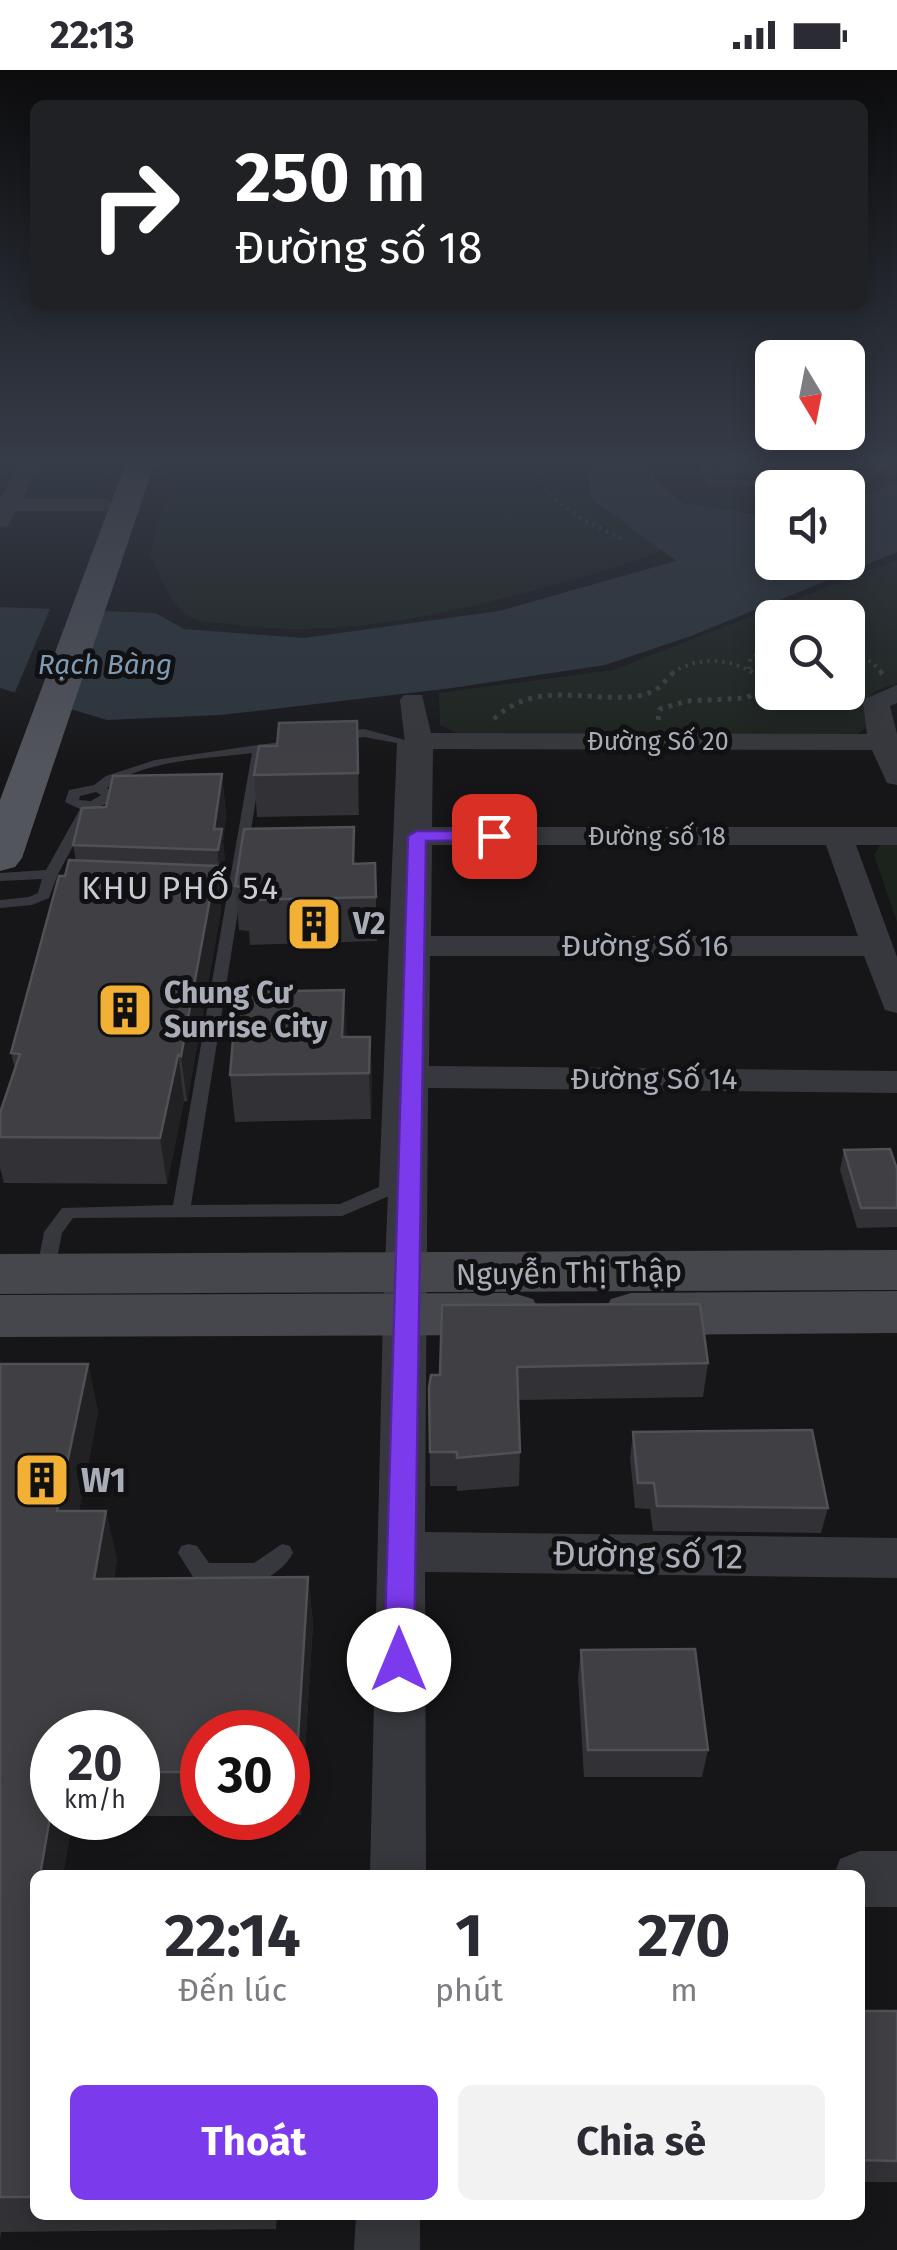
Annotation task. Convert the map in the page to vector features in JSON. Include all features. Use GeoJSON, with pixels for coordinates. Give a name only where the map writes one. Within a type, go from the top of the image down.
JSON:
{"type":"FeatureCollection","features":[{"type":"Feature","properties":{"kind":"main road"},"geometry":{"type":"LineString","coordinates":[[2,871],[13,766],[93,566]]}},
{"type":"Feature","properties":{"kind":"main road","name":"Nguyễn Thị Thập"},"geometry":{"type":"LineString","coordinates":[[405,1295],[897,1270]]}},
{"type":"Feature","properties":{"kind":"main road","name":"Nguyễn Thị Thập"},"geometry":{"type":"LineString","coordinates":[[23,1274],[405,1295],[897,1312]]}},
{"type":"Feature","properties":{"kind":"main road"},"geometry":{"type":"LineString","coordinates":[[0,1316],[243,1316],[405,1295]]}},
{"type":"Feature","properties":{"kind":"street"},"geometry":{"type":"LineString","coordinates":[[895,695],[876,703],[897,777]]}},
{"type":"Feature","properties":{"kind":"street"},"geometry":{"type":"LineString","coordinates":[[398,1870],[400,1552],[417,836],[412,700]]}},
{"type":"Feature","properties":{"kind":"street","name":"Đường Số 20"},"geometry":{"type":"LineString","coordinates":[[413,751],[493,741],[889,742]]}},
{"type":"Feature","properties":{"kind":"street","name":"Đường số 18"},"geometry":{"type":"LineString","coordinates":[[417,836],[897,836]]}},
{"type":"Feature","properties":{"kind":"street"},"geometry":{"type":"LineString","coordinates":[[838,836],[897,1003]]}},
{"type":"Feature","properties":{"kind":"street","name":"Đường Số 16"},"geometry":{"type":"LineString","coordinates":[[414,946],[877,946]]}},
{"type":"Feature","properties":{"kind":"street","name":"Đường Số 14"},"geometry":{"type":"LineString","coordinates":[[410,1078],[897,1082]]}},
{"type":"Feature","properties":{"kind":"street","name":"Đường số 12"},"geometry":{"type":"LineString","coordinates":[[400,1552],[897,1558]]}},
{"type":"Feature","properties":{"kind":"street"},"geometry":{"type":"LineString","coordinates":[[865,1878],[897,1879]]}},
{"type":"Feature","properties":{"kind":"street"},"geometry":{"type":"LineString","coordinates":[[387,2250],[388,2220]]}},
{"type":"Feature","properties":{"kind":"lane"},"geometry":{"type":"LineString","coordinates":[[23,1274],[68,1212],[342,1210],[388,1190],[413,751],[402,741],[364,733],[311,741]]}},
{"type":"Feature","properties":{"kind":"lane"},"geometry":{"type":"LineString","coordinates":[[44,895],[51,874],[88,806],[76,804],[71,797],[80,790],[98,788],[107,777],[130,769],[293,744]]}},
{"type":"Feature","properties":{"kind":"lane"},"geometry":{"type":"LineString","coordinates":[[182,1212],[258,749]]}},
{"type":"Feature","properties":{"kind":"lane"},"geometry":{"type":"LineString","coordinates":[[51,874],[2,871],[0,905],[32,901],[44,895],[63,896]]}},
{"type":"Feature","properties":{"kind":"lane"},"geometry":{"type":"LineString","coordinates":[[214,902],[234,902]]}},
{"type":"Feature","properties":{"kind":"lane"},"geometry":{"type":"LineString","coordinates":[[189,1553],[203,1573],[259,1572],[282,1553]]}},
{"type":"Feature","properties":{"kind":"path"},"geometry":{"type":"LineString","coordinates":[[749,669],[750,659],[755,656]]}},
{"type":"Feature","properties":{"kind":"path"},"geometry":{"type":"LineString","coordinates":[[865,659],[883,673],[895,695]]}},
{"type":"Feature","properties":{"kind":"path"},"geometry":{"type":"LineString","coordinates":[[493,741],[496,716],[532,696],[572,692],[631,698],[662,688],[674,671],[688,664],[712,662],[749,669],[764,681],[751,697],[726,702],[682,699],[660,710],[660,741]]}},
{"type":"Feature","properties":{"kind":"shaded area"},"geometry":{"type":"Polygon","coordinates":[[[154,564],[626,564],[457,609],[344,627],[267,628],[200,621],[178,607],[154,564]]]}},
{"type":"Feature","properties":{"kind":"shaded area"},"geometry":{"type":"Polygon","coordinates":[[[897,564],[897,683],[876,691],[865,701],[865,600],[794,600],[845,580],[865,580],[865,572],[897,564]]]}},
{"type":"Feature","properties":{"kind":"shaded area"},"geometry":{"type":"Polygon","coordinates":[[[755,615],[755,710],[865,710],[868,725],[857,735],[461,735],[440,725],[439,693],[613,670],[755,615]]]}},
{"type":"Feature","properties":{"kind":"shaded area"},"geometry":{"type":"Polygon","coordinates":[[[880,845],[897,845],[897,922],[874,855],[880,845]]]}},
{"type":"Feature","properties":{"kind":"water","name":"Rạch Bàng"},"geometry":{"type":"Polygon","coordinates":[[[666,564],[755,564],[755,580],[828,580],[779,600],[755,600],[755,610],[605,665],[452,688],[221,715],[107,720],[0,688],[0,607],[155,613],[184,629],[304,638],[499,611],[666,564]]]}},
{"type":"Feature","properties":{"kind":"pier"},"geometry":{"type":"Polygon","coordinates":[[[52,604],[103,606],[63,714],[13,697],[52,604]]]}},
{"type":"Feature","properties":{"kind":"building"},"geometry":{"type":"Polygon","coordinates":[[[357,721],[358,773],[254,775],[259,746],[277,746],[279,723],[357,721]]]}},
{"type":"Feature","properties":{"kind":"building"},"geometry":{"type":"Polygon","coordinates":[[[222,774],[214,829],[222,829],[218,850],[73,845],[82,808],[106,807],[113,776],[222,774]]]}},
{"type":"Feature","properties":{"kind":"building"},"geometry":{"type":"Polygon","coordinates":[[[354,827],[353,864],[375,863],[376,897],[246,900],[247,888],[235,886],[244,829],[354,827]]]}},
{"type":"Feature","properties":{"kind":"building"},"geometry":{"type":"Polygon","coordinates":[[[69,860],[216,866],[181,1056],[178,1055],[160,1138],[0,1137],[0,1113],[20,1054],[11,1053],[59,876],[65,876],[69,860]]]}},
{"type":"Feature","properties":{"kind":"building"},"geometry":{"type":"Polygon","coordinates":[[[344,990],[342,1037],[370,1037],[369,1073],[230,1075],[237,992],[344,990]]]}},
{"type":"Feature","properties":{"kind":"building"},"geometry":{"type":"Polygon","coordinates":[[[890,1149],[897,1169],[897,1208],[861,1208],[844,1150],[890,1149]]]}},
{"type":"Feature","properties":{"kind":"building"},"geometry":{"type":"Polygon","coordinates":[[[700,1304],[708,1363],[517,1367],[520,1452],[457,1458],[457,1452],[430,1452],[429,1388],[431,1375],[440,1375],[442,1305],[700,1304]]]}},
{"type":"Feature","properties":{"kind":"building"},"geometry":{"type":"Polygon","coordinates":[[[0,1364],[88,1364],[57,1511],[106,1511],[94,1579],[308,1577],[300,1710],[180,1710],[180,1772],[160,1772],[160,1710],[30,1710],[30,1840],[46,1840],[41,1870],[30,1870],[30,2197],[0,2197],[0,1364]]]}},
{"type":"Feature","properties":{"kind":"building"},"geometry":{"type":"Polygon","coordinates":[[[812,1430],[828,1508],[657,1506],[654,1483],[638,1483],[633,1432],[812,1430]]]}},
{"type":"Feature","properties":{"kind":"building"},"geometry":{"type":"Polygon","coordinates":[[[695,1649],[708,1750],[588,1750],[581,1650],[695,1649]]]}},
{"type":"Feature","properties":{"kind":"building"},"geometry":{"type":"Polygon","coordinates":[[[865,2011],[897,2011],[897,2161],[865,2160],[865,2011]]]}},
{"type":"Feature","properties":{"kind":"place","name":"V2"},"geometry":{"type":"Point","coordinates":[314,924]}},
{"type":"Feature","properties":{"kind":"place","name":"Chung Cư Sunrise City"},"geometry":{"type":"Point","coordinates":[125,1010]}},
{"type":"Feature","properties":{"kind":"place","name":"W1"},"geometry":{"type":"Point","coordinates":[42,1480]}},
{"type":"Feature","properties":{"kind":"district","name":"KHU PHỐ 54"},"geometry":{"type":"Point","coordinates":[181,888]}},
{"type":"Feature","properties":{"kind":"route"},"geometry":{"type":"LineString","coordinates":[[399,1660],[417,836],[494,836]]}}]}
